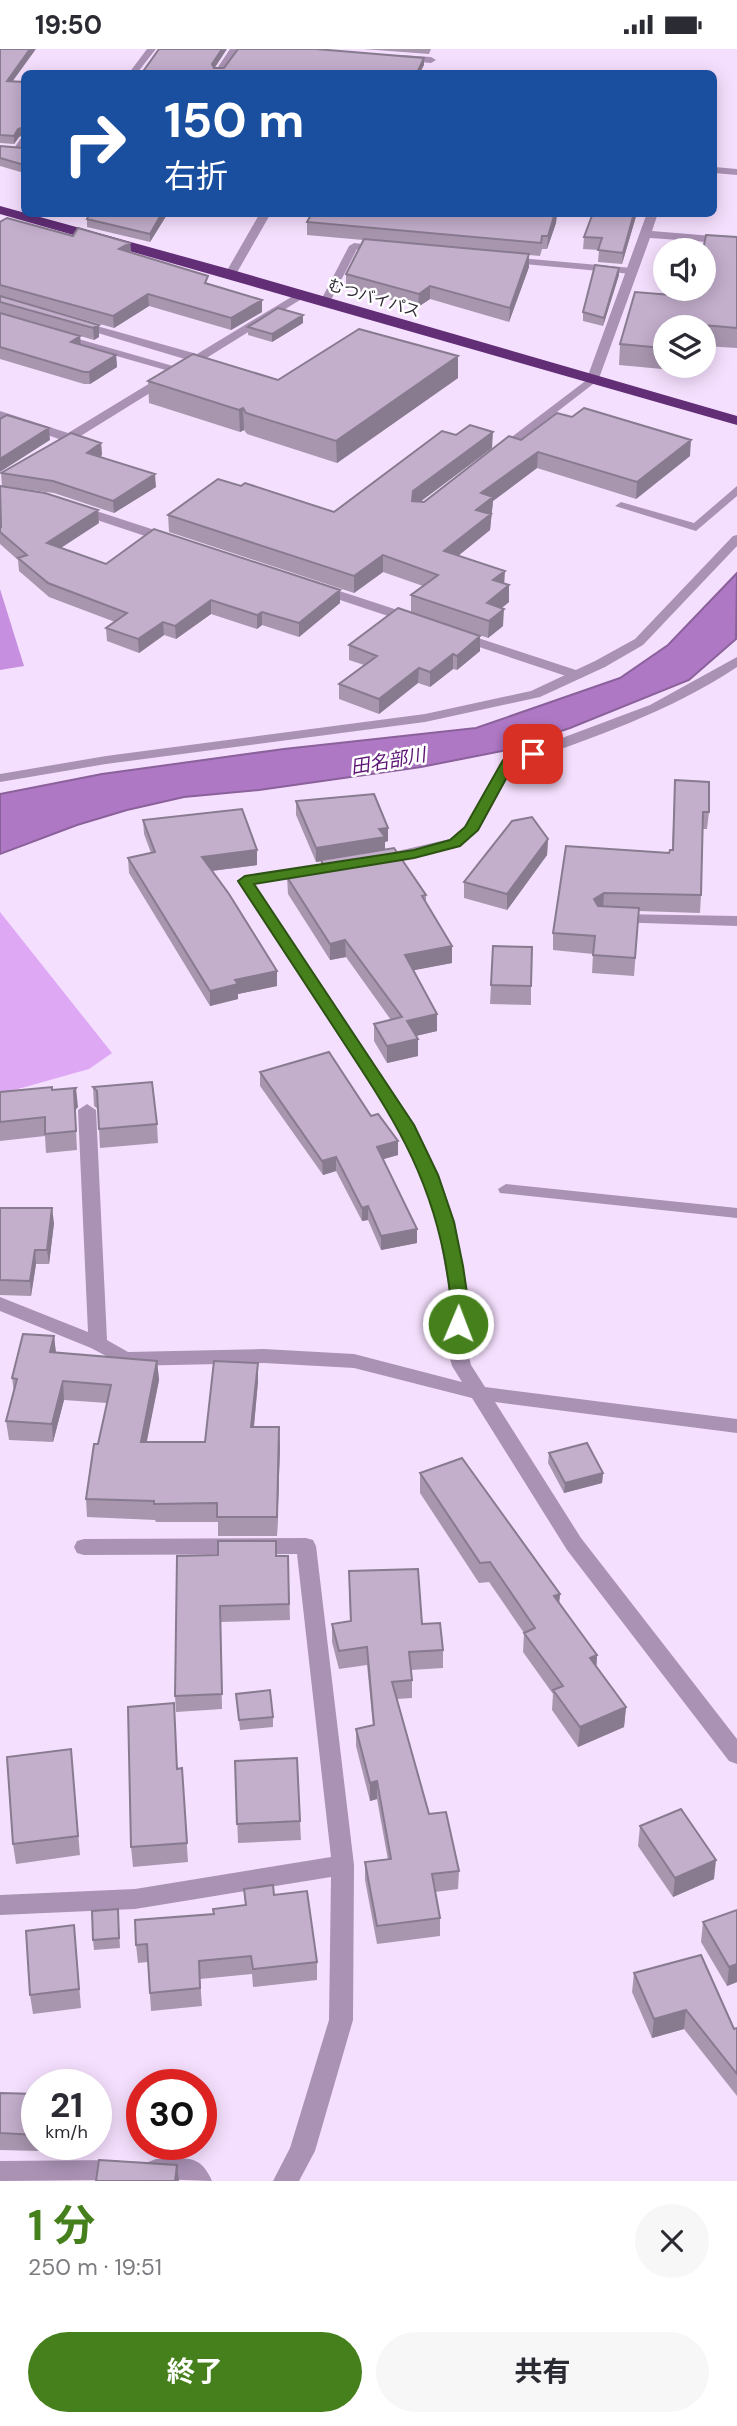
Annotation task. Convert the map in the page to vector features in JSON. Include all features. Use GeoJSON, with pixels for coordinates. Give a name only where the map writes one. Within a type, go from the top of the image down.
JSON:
{"type":"FeatureCollection","features":[{"type":"Feature","properties":{"kind":"highway","name":"むつバイパス"},"geometry":{"type":"LineString","coordinates":[[0,210],[21,216]]}},
{"type":"Feature","properties":{"kind":"highway","name":"むつバイパス"},"geometry":{"type":"LineString","coordinates":[[25,217],[232,274],[592,381],[737,421]]}},
{"type":"Feature","properties":{"kind":"street"},"geometry":{"type":"LineString","coordinates":[[221,70],[235,49]]}},
{"type":"Feature","properties":{"kind":"street"},"geometry":{"type":"LineString","coordinates":[[390,57],[431,60]]}},
{"type":"Feature","properties":{"kind":"street"},"geometry":{"type":"LineString","coordinates":[[717,170],[737,172]]}},
{"type":"Feature","properties":{"kind":"street"},"geometry":{"type":"LineString","coordinates":[[232,274],[263,217]]}},
{"type":"Feature","properties":{"kind":"street"},"geometry":{"type":"LineString","coordinates":[[592,381],[652,217]]}},
{"type":"Feature","properties":{"kind":"street"},"geometry":{"type":"LineString","coordinates":[[646,234],[737,241]]}},
{"type":"Feature","properties":{"kind":"street"},"geometry":{"type":"LineString","coordinates":[[47,452],[176,370],[302,295]]}},
{"type":"Feature","properties":{"kind":"street"},"geometry":{"type":"LineString","coordinates":[[65,320],[196,358]]}},
{"type":"Feature","properties":{"kind":"street"},"geometry":{"type":"LineString","coordinates":[[0,415],[70,438]]}},
{"type":"Feature","properties":{"kind":"street"},"geometry":{"type":"LineString","coordinates":[[62,504],[181,543]]}},
{"type":"Feature","properties":{"kind":"street"},"geometry":{"type":"LineString","coordinates":[[300,583],[577,674]]}},
{"type":"Feature","properties":{"kind":"street"},"geometry":{"type":"LineString","coordinates":[[737,661],[729,676],[634,719],[508,763],[471,830],[455,843],[401,856],[245,881],[406,1125],[430,1175],[446,1222],[459,1293],[461,1307],[455,1340],[462,1366],[574,1544],[737,1755]]}},
{"type":"Feature","properties":{"kind":"street"},"geometry":{"type":"LineString","coordinates":[[603,918],[737,921]]}},
{"type":"Feature","properties":{"kind":"street"},"geometry":{"type":"LineString","coordinates":[[87,1110],[98,1343]]}},
{"type":"Feature","properties":{"kind":"street"},"geometry":{"type":"LineString","coordinates":[[0,1304],[98,1343],[125,1359],[264,1356],[354,1361],[479,1393],[737,1426]]}},
{"type":"Feature","properties":{"kind":"street"},"geometry":{"type":"LineString","coordinates":[[85,1547],[306,1546],[343,1865],[341,2020],[302,2151],[286,2181]]}},
{"type":"Feature","properties":{"kind":"street"},"geometry":{"type":"LineString","coordinates":[[0,1905],[135,1899],[343,1865]]}},
{"type":"Feature","properties":{"kind":"lane"},"geometry":{"type":"LineString","coordinates":[[135,70],[152,49]]}},
{"type":"Feature","properties":{"kind":"lane"},"geometry":{"type":"LineString","coordinates":[[325,302],[355,246],[396,250]]}},
{"type":"Feature","properties":{"kind":"lane"},"geometry":{"type":"LineString","coordinates":[[493,259],[632,271]]}},
{"type":"Feature","properties":{"kind":"lane"},"geometry":{"type":"LineString","coordinates":[[50,334],[176,370]]}},
{"type":"Feature","properties":{"kind":"lane"},"geometry":{"type":"LineString","coordinates":[[494,455],[592,381]]}},
{"type":"Feature","properties":{"kind":"lane"},"geometry":{"type":"LineString","coordinates":[[621,506],[696,527],[737,490]]}},
{"type":"Feature","properties":{"kind":"lane"},"geometry":{"type":"LineString","coordinates":[[0,778],[106,760],[425,717],[535,694],[639,642],[737,539]]}},
{"type":"Feature","properties":{"kind":"lane"},"geometry":{"type":"LineString","coordinates":[[506,1189],[737,1213]]}},
{"type":"Feature","properties":{"kind":"lane"},"geometry":{"type":"LineString","coordinates":[[0,2171],[192,2169],[201,2181]]}},
{"type":"Feature","properties":{"kind":"shaded area"},"geometry":{"type":"Polygon","coordinates":[[[0,589],[24,666],[0,670],[0,589]]]}},
{"type":"Feature","properties":{"kind":"shaded area"},"geometry":{"type":"Polygon","coordinates":[[[0,912],[112,1053],[89,1069],[0,1094],[0,912]]]}},
{"type":"Feature","properties":{"kind":"water","name":"田名部川"},"geometry":{"type":"Polygon","coordinates":[[[737,573],[736,639],[689,680],[570,728],[502,751],[421,767],[259,790],[184,797],[77,825],[0,854],[0,794],[102,774],[284,749],[476,728],[620,678],[668,645],[737,573]]]}},
{"type":"Feature","properties":{"kind":"building"},"geometry":{"type":"Polygon","coordinates":[[[0,49],[30,49],[7,81],[21,82],[21,128],[14,136],[0,135],[0,49]]]}},
{"type":"Feature","properties":{"kind":"building"},"geometry":{"type":"Polygon","coordinates":[[[159,49],[222,49],[212,64],[214,68],[224,68],[238,49],[316,49],[424,58],[418,70],[144,70],[159,49]]]}},
{"type":"Feature","properties":{"kind":"building"},"geometry":{"type":"Polygon","coordinates":[[[0,146],[21,148],[21,164],[0,158],[0,146]]]}},
{"type":"Feature","properties":{"kind":"building"},"geometry":{"type":"Polygon","coordinates":[[[88,217],[160,217],[150,234],[87,219],[88,217]]]}},
{"type":"Feature","properties":{"kind":"building"},"geometry":{"type":"Polygon","coordinates":[[[310,217],[554,217],[548,236],[542,236],[541,243],[307,222],[310,217]]]}},
{"type":"Feature","properties":{"kind":"building"},"geometry":{"type":"Polygon","coordinates":[[[592,217],[633,217],[623,253],[598,250],[602,238],[584,237],[592,217]]]}},
{"type":"Feature","properties":{"kind":"building"},"geometry":{"type":"Polygon","coordinates":[[[7,218],[73,236],[78,228],[130,243],[119,249],[208,276],[205,283],[262,300],[231,318],[148,294],[113,316],[0,285],[0,222],[7,218]]]}},
{"type":"Feature","properties":{"kind":"building"},"geometry":{"type":"Polygon","coordinates":[[[706,235],[737,237],[737,328],[716,326],[716,315],[653,315],[653,347],[620,344],[635,292],[653,293],[653,301],[716,301],[716,238],[705,238],[706,235]]]}},
{"type":"Feature","properties":{"kind":"building"},"geometry":{"type":"Polygon","coordinates":[[[364,239],[529,254],[510,308],[430,286],[419,294],[346,274],[364,239]]]}},
{"type":"Feature","properties":{"kind":"building"},"geometry":{"type":"Polygon","coordinates":[[[595,265],[619,268],[604,318],[583,312],[595,265]]]}},
{"type":"Feature","properties":{"kind":"building"},"geometry":{"type":"Polygon","coordinates":[[[0,296],[99,325],[93,328],[0,302],[0,296]]]}},
{"type":"Feature","properties":{"kind":"building"},"geometry":{"type":"Polygon","coordinates":[[[278,308],[303,315],[272,334],[248,327],[278,308]]]}},
{"type":"Feature","properties":{"kind":"building"},"geometry":{"type":"Polygon","coordinates":[[[0,313],[80,336],[71,342],[116,355],[89,372],[84,372],[0,347],[0,313]]]}},
{"type":"Feature","properties":{"kind":"building"},"geometry":{"type":"Polygon","coordinates":[[[359,329],[458,356],[336,441],[246,413],[243,408],[239,410],[148,381],[193,354],[278,380],[359,329]]]}},
{"type":"Feature","properties":{"kind":"building"},"geometry":{"type":"Polygon","coordinates":[[[584,408],[691,440],[637,482],[538,452],[481,493],[493,497],[476,510],[491,514],[444,551],[505,571],[493,580],[509,585],[487,603],[504,609],[489,621],[411,595],[438,575],[383,555],[354,576],[168,515],[218,479],[241,486],[245,483],[334,512],[442,431],[456,435],[470,425],[493,432],[413,491],[412,501],[424,502],[509,436],[521,440],[557,413],[572,417],[584,408]]]}},
{"type":"Feature","properties":{"kind":"building"},"geometry":{"type":"Polygon","coordinates":[[[7,415],[49,428],[0,459],[0,419],[7,415]]]}},
{"type":"Feature","properties":{"kind":"building"},"geometry":{"type":"Polygon","coordinates":[[[71,433],[101,443],[87,453],[155,474],[113,501],[53,481],[1,473],[71,433]]]}},
{"type":"Feature","properties":{"kind":"building"},"geometry":{"type":"Polygon","coordinates":[[[0,486],[45,493],[98,510],[47,543],[106,564],[154,529],[340,590],[299,623],[262,612],[257,615],[211,600],[175,626],[163,622],[138,639],[106,628],[127,613],[48,583],[18,558],[27,555],[0,532],[0,486]]]}},
{"type":"Feature","properties":{"kind":"building"},"geometry":{"type":"Polygon","coordinates":[[[398,608],[480,636],[457,656],[453,654],[430,672],[419,668],[379,699],[339,684],[377,656],[349,645],[398,608]]]}},
{"type":"Feature","properties":{"kind":"building"},"geometry":{"type":"Polygon","coordinates":[[[675,780],[709,782],[709,812],[703,812],[701,895],[604,893],[594,899],[598,906],[639,908],[635,958],[593,955],[595,936],[553,933],[566,846],[669,853],[673,850],[675,780]]]}},
{"type":"Feature","properties":{"kind":"building"},"geometry":{"type":"Polygon","coordinates":[[[374,794],[388,828],[379,829],[385,837],[316,848],[296,801],[374,794]]]}},
{"type":"Feature","properties":{"kind":"building"},"geometry":{"type":"Polygon","coordinates":[[[242,809],[257,850],[202,857],[229,894],[277,971],[235,980],[238,984],[210,991],[128,858],[155,852],[143,820],[242,809]]]}},
{"type":"Feature","properties":{"kind":"building"},"geometry":{"type":"Polygon","coordinates":[[[532,817],[548,839],[507,894],[464,882],[512,821],[532,817]]]}},
{"type":"Feature","properties":{"kind":"building"},"geometry":{"type":"Polygon","coordinates":[[[394,848],[426,895],[422,896],[452,946],[405,955],[437,1014],[407,1021],[418,1039],[387,1046],[374,1024],[402,1017],[345,940],[330,944],[287,877],[325,869],[321,860],[394,848]]]}},
{"type":"Feature","properties":{"kind":"building"},"geometry":{"type":"Polygon","coordinates":[[[493,946],[532,947],[531,986],[491,985],[493,946]]]}},
{"type":"Feature","properties":{"kind":"building"},"geometry":{"type":"Polygon","coordinates":[[[329,1052],[371,1116],[378,1114],[398,1141],[377,1147],[417,1229],[381,1236],[368,1206],[362,1208],[336,1157],[322,1161],[260,1072],[329,1052]]]}},
{"type":"Feature","properties":{"kind":"building"},"geometry":{"type":"Polygon","coordinates":[[[152,1082],[157,1124],[99,1129],[97,1091],[93,1087],[152,1082]]]}},
{"type":"Feature","properties":{"kind":"building"},"geometry":{"type":"Polygon","coordinates":[[[52,1087],[52,1090],[76,1088],[76,1131],[45,1134],[45,1117],[0,1122],[0,1092],[52,1087]]]}},
{"type":"Feature","properties":{"kind":"building"},"geometry":{"type":"Polygon","coordinates":[[[0,1208],[52,1208],[47,1250],[35,1250],[30,1281],[0,1280],[0,1208]]]}},
{"type":"Feature","properties":{"kind":"building"},"geometry":{"type":"Polygon","coordinates":[[[23,1334],[54,1336],[50,1352],[157,1361],[141,1442],[205,1442],[214,1361],[258,1363],[251,1427],[279,1427],[277,1517],[217,1517],[217,1503],[154,1504],[154,1501],[86,1499],[94,1444],[98,1444],[111,1385],[63,1381],[52,1424],[6,1421],[17,1379],[12,1378],[23,1334]]]}},
{"type":"Feature","properties":{"kind":"building"},"geometry":{"type":"Polygon","coordinates":[[[587,1443],[603,1473],[565,1483],[549,1453],[587,1443]]]}},
{"type":"Feature","properties":{"kind":"building"},"geometry":{"type":"Polygon","coordinates":[[[462,1458],[560,1594],[554,1596],[597,1655],[590,1658],[626,1707],[580,1727],[553,1690],[563,1686],[524,1633],[535,1628],[490,1562],[480,1563],[420,1473],[462,1458]]]}},
{"type":"Feature","properties":{"kind":"building"},"geometry":{"type":"Polygon","coordinates":[[[218,1541],[276,1541],[276,1556],[288,1556],[289,1604],[220,1606],[222,1694],[175,1696],[177,1556],[218,1555],[218,1541]]]}},
{"type":"Feature","properties":{"kind":"building"},"geometry":{"type":"Polygon","coordinates":[[[418,1569],[422,1624],[440,1623],[443,1650],[409,1652],[412,1680],[392,1682],[429,1814],[446,1812],[459,1871],[432,1874],[440,1918],[377,1926],[365,1862],[391,1859],[377,1781],[370,1783],[356,1729],[374,1725],[367,1647],[339,1651],[332,1624],[351,1621],[349,1571],[418,1569]]]}},
{"type":"Feature","properties":{"kind":"building"},"geometry":{"type":"Polygon","coordinates":[[[270,1690],[273,1717],[239,1720],[236,1694],[270,1690]]]}},
{"type":"Feature","properties":{"kind":"building"},"geometry":{"type":"Polygon","coordinates":[[[174,1703],[177,1769],[182,1768],[187,1843],[131,1847],[128,1707],[174,1703]]]}},
{"type":"Feature","properties":{"kind":"building"},"geometry":{"type":"Polygon","coordinates":[[[71,1749],[78,1836],[13,1844],[7,1757],[71,1749]]]}},
{"type":"Feature","properties":{"kind":"building"},"geometry":{"type":"Polygon","coordinates":[[[297,1758],[300,1821],[237,1824],[235,1761],[297,1758]]]}},
{"type":"Feature","properties":{"kind":"building"},"geometry":{"type":"Polygon","coordinates":[[[681,1809],[716,1860],[675,1878],[640,1826],[681,1809]]]}},
{"type":"Feature","properties":{"kind":"building"},"geometry":{"type":"Polygon","coordinates":[[[273,1885],[274,1895],[307,1891],[317,1962],[253,1969],[251,1956],[199,1961],[200,1988],[150,1993],[147,1944],[136,1945],[135,1920],[214,1914],[213,1909],[246,1905],[244,1889],[273,1885]]]}},
{"type":"Feature","properties":{"kind":"building"},"geometry":{"type":"Polygon","coordinates":[[[118,1909],[119,1938],[93,1940],[92,1911],[118,1909]]]}},
{"type":"Feature","properties":{"kind":"building"},"geometry":{"type":"Polygon","coordinates":[[[737,1910],[737,1964],[729,1967],[703,1922],[737,1910]]]}},
{"type":"Feature","properties":{"kind":"building"},"geometry":{"type":"Polygon","coordinates":[[[74,1925],[79,1989],[30,1995],[26,1931],[74,1925]]]}},
{"type":"Feature","properties":{"kind":"building"},"geometry":{"type":"Polygon","coordinates":[[[701,1955],[734,2029],[737,2028],[737,2074],[686,2010],[654,2019],[634,1973],[701,1955]]]}},
{"type":"Feature","properties":{"kind":"building"},"geometry":{"type":"Polygon","coordinates":[[[0,2093],[21,2094],[21,2134],[0,2133],[0,2093]]]}},
{"type":"Feature","properties":{"kind":"building"},"geometry":{"type":"Polygon","coordinates":[[[99,2160],[177,2165],[175,2181],[96,2181],[99,2160]]]}},
{"type":"Feature","properties":{"kind":"route"},"geometry":{"type":"LineString","coordinates":[[458,1324],[461,1307],[446,1222],[430,1175],[406,1125],[245,881],[414,854],[455,843],[471,830],[508,763],[533,754]]}}]}
